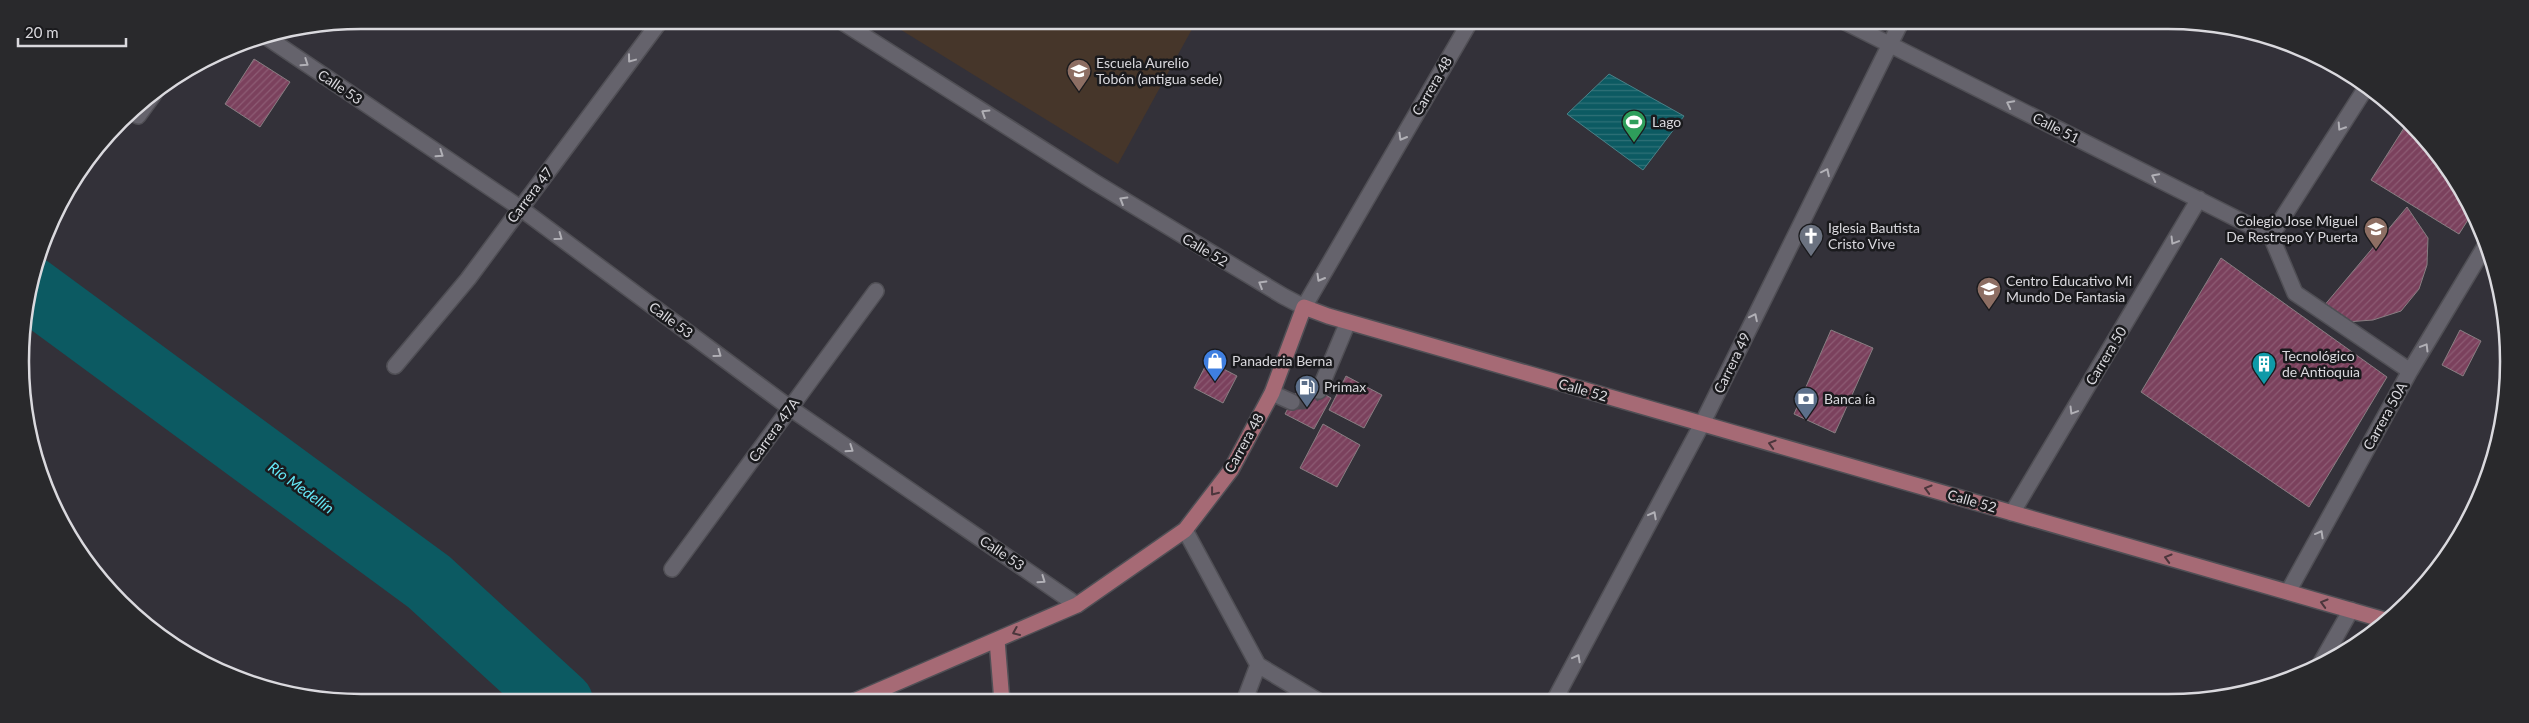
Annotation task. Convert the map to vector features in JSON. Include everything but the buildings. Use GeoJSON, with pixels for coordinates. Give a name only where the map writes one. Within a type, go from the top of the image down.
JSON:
{"type":"FeatureCollection","features":[{"type":"Feature","properties":{"kind":"main road","name":"Calle 52"},"geometry":{"type":"LineString","coordinates":[[1304,307],[1348,322],[2379,618]]}},
{"type":"Feature","properties":{"kind":"main road","name":"Carrera 48"},"geometry":{"type":"LineString","coordinates":[[884,694],[997,640],[1077,605],[1185,530],[1231,470],[1272,393],[1304,307]]}},
{"type":"Feature","properties":{"kind":"main road"},"geometry":{"type":"LineString","coordinates":[[997,640],[1001,694]]}},
{"type":"Feature","properties":{"kind":"street","name":"Carrera 47"},"geometry":{"type":"LineString","coordinates":[[395,366],[468,279],[654,29]]}},
{"type":"Feature","properties":{"kind":"street","name":"Calle 52"},"geometry":{"type":"LineString","coordinates":[[853,29],[1096,184],[1304,307]]}},
{"type":"Feature","properties":{"kind":"street","name":"Carrera 48"},"geometry":{"type":"LineString","coordinates":[[1304,307],[1466,29]]}},
{"type":"Feature","properties":{"kind":"street","name":"Calle 51"},"geometry":{"type":"LineString","coordinates":[[1859,29],[2271,236]]}},
{"type":"Feature","properties":{"kind":"street","name":"Carrera 49"},"geometry":{"type":"LineString","coordinates":[[1558,694],[1702,424],[1897,29]]}},
{"type":"Feature","properties":{"kind":"street","name":"Calle 53"},"geometry":{"type":"LineString","coordinates":[[272,41],[520,208],[790,408],[1077,605]]}},
{"type":"Feature","properties":{"kind":"street"},"geometry":{"type":"LineString","coordinates":[[2363,93],[2271,236],[2295,294],[2410,371]]}},
{"type":"Feature","properties":{"kind":"street"},"geometry":{"type":"LineString","coordinates":[[138,116],[141,112]]}},
{"type":"Feature","properties":{"kind":"street","name":"Carrera 50"},"geometry":{"type":"LineString","coordinates":[[2012,513],[2199,199]]}},
{"type":"Feature","properties":{"kind":"street","name":"Carrera 50A"},"geometry":{"type":"LineString","coordinates":[[2288,592],[2410,371],[2482,252]]}},
{"type":"Feature","properties":{"kind":"street","name":"Carrera 47A"},"geometry":{"type":"LineString","coordinates":[[672,569],[876,291]]}},
{"type":"Feature","properties":{"kind":"street"},"geometry":{"type":"LineString","coordinates":[[1319,391],[1348,322]]}},
{"type":"Feature","properties":{"kind":"street"},"geometry":{"type":"LineString","coordinates":[[1272,393],[1292,402]]}},
{"type":"Feature","properties":{"kind":"street"},"geometry":{"type":"LineString","coordinates":[[1185,530],[1258,665],[1307,694]]}},
{"type":"Feature","properties":{"kind":"street"},"geometry":{"type":"LineString","coordinates":[[2326,654],[2351,610]]}},
{"type":"Feature","properties":{"kind":"street"},"geometry":{"type":"LineString","coordinates":[[1247,694],[1258,665]]}},
{"type":"Feature","properties":{"kind":"shaded area","name":"Escuela Aurelio Tobón (antigua sede)"},"geometry":{"type":"Polygon","coordinates":[[[900,29],[1192,29],[1118,164],[900,29]]]}},
{"type":"Feature","properties":{"kind":"water","name":"Lago"},"geometry":{"type":"Polygon","coordinates":[[[1609,74],[1684,116],[1643,170],[1567,114],[1609,74]]]}},
{"type":"Feature","properties":{"kind":"waterway","name":"Río Medellín"},"geometry":{"type":"LineString","coordinates":[[36,293],[429,582],[551,694]]}},
{"type":"Feature","properties":{"kind":"tunnel"},"geometry":{"type":"LineString","coordinates":[[1292,402],[1303,402],[1319,391]]}},
{"type":"Feature","properties":{"kind":"place","name":"Escuela Aurelio Tobón (antigua sede)"},"geometry":{"type":"Point","coordinates":[1079,92]}},
{"type":"Feature","properties":{"kind":"place","name":"Lago"},"geometry":{"type":"Point","coordinates":[1634,143]}},
{"type":"Feature","properties":{"kind":"place","name":"Colegio Jose Miguel De Restrepo Y Puerta"},"geometry":{"type":"Point","coordinates":[2376,250]}},
{"type":"Feature","properties":{"kind":"place","name":"Iglesia Bautista Cristo Vive"},"geometry":{"type":"Point","coordinates":[1811,257]}},
{"type":"Feature","properties":{"kind":"place","name":"Centro Educativo Mi Mundo De Fantasia"},"geometry":{"type":"Point","coordinates":[1989,310]}},
{"type":"Feature","properties":{"kind":"place","name":"Panaderia Berna"},"geometry":{"type":"Point","coordinates":[1215,382]}},
{"type":"Feature","properties":{"kind":"place","name":"Tecnológico de Antioquia"},"geometry":{"type":"Point","coordinates":[2264,385]}},
{"type":"Feature","properties":{"kind":"place","name":"Primax"},"geometry":{"type":"Point","coordinates":[1307,408]}},
{"type":"Feature","properties":{"kind":"place","name":"Banca ía"},"geometry":{"type":"Point","coordinates":[1806,420]}}]}
